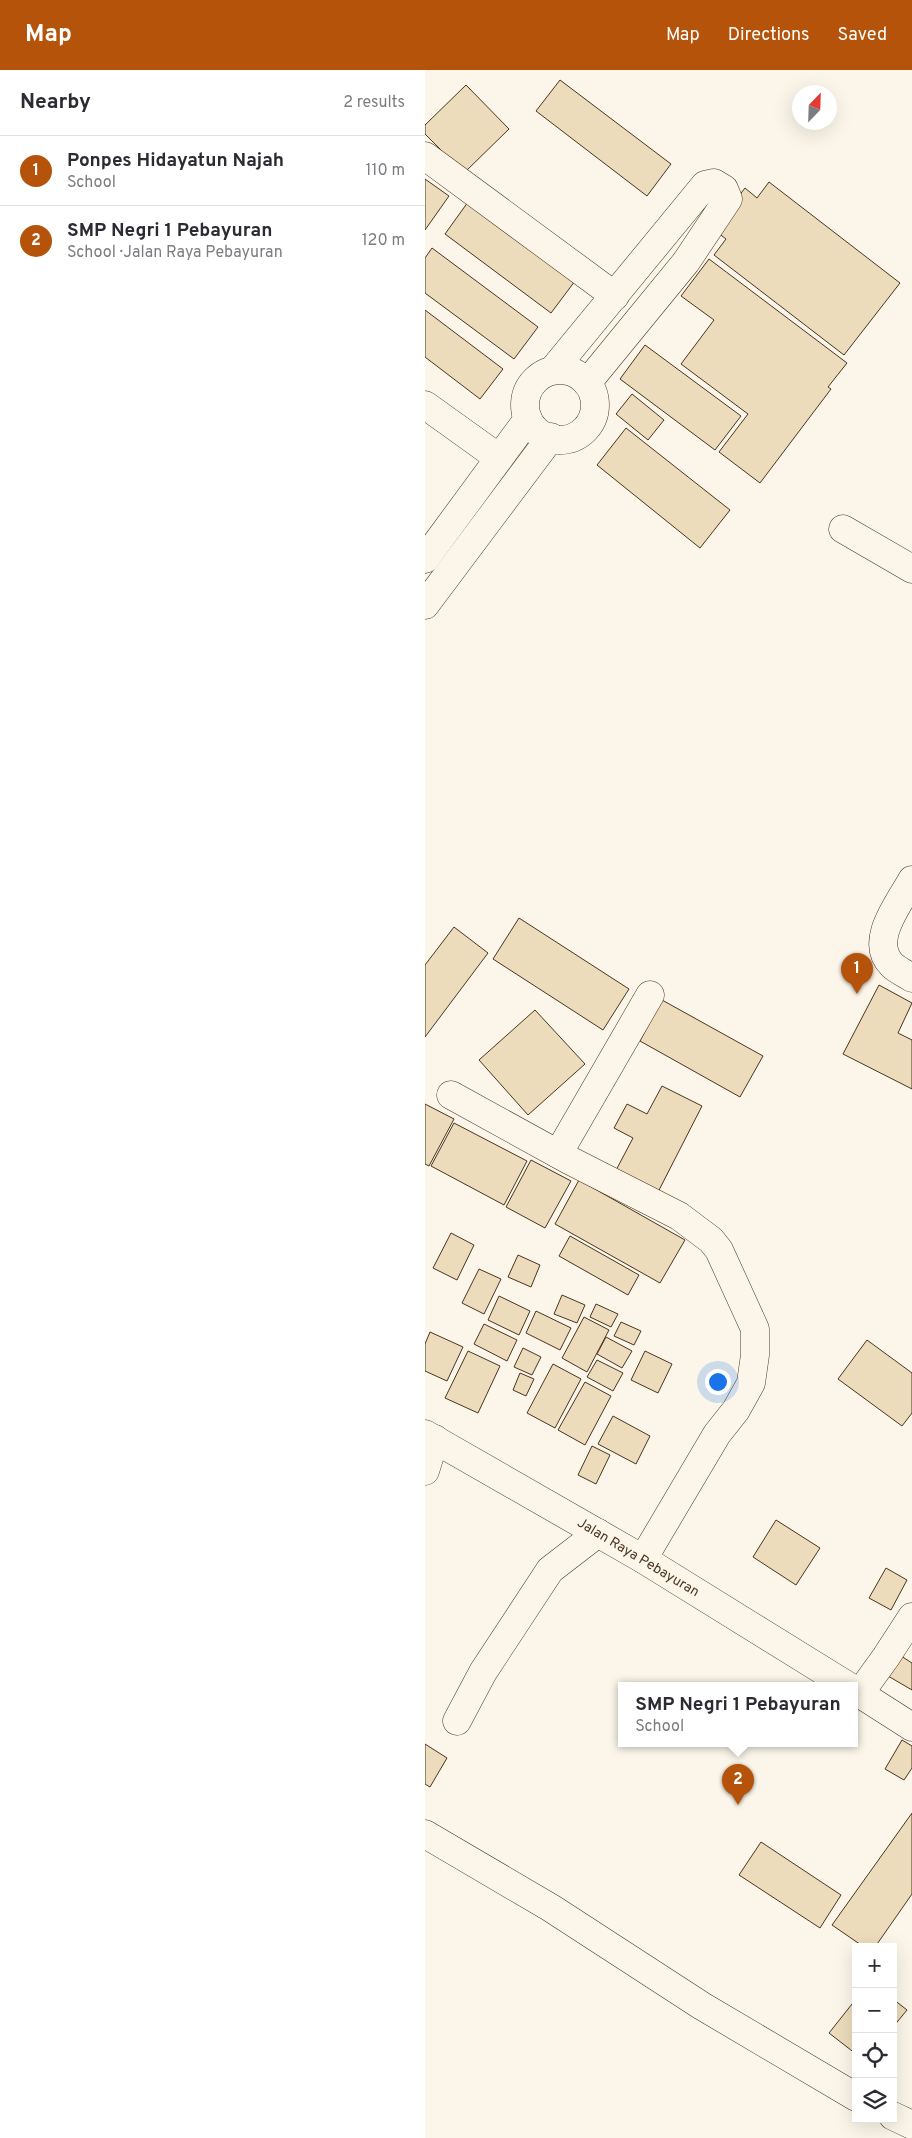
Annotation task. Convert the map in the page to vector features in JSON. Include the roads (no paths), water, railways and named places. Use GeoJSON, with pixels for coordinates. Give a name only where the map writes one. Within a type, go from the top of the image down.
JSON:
{"type":"FeatureCollection","features":[{"type":"Feature","properties":{"kind":"street"},"geometry":{"type":"LineString","coordinates":[[425,156],[615,296]]}},
{"type":"Feature","properties":{"kind":"street"},"geometry":{"type":"LineString","coordinates":[[553,370],[705,185],[714,183],[724,189],[728,199],[686,262],[587,383]]}},
{"type":"Feature","properties":{"kind":"street"},"geometry":{"type":"LineString","coordinates":[[553,370],[566,371],[578,375],[587,383],[593,394],[595,406],[592,418],[586,428],[576,436],[565,439],[543,435],[527,419],[525,409],[525,396],[531,384],[541,375],[553,370]]}},
{"type":"Feature","properties":{"kind":"street"},"geometry":{"type":"LineString","coordinates":[[425,405],[499,458]]}},
{"type":"Feature","properties":{"kind":"street"},"geometry":{"type":"LineString","coordinates":[[425,559],[527,419]]}},
{"type":"Feature","properties":{"kind":"street"},"geometry":{"type":"LineString","coordinates":[[425,605],[551,437]]}},
{"type":"Feature","properties":{"kind":"street"},"geometry":{"type":"LineString","coordinates":[[843,529],[912,569]]}},
{"type":"Feature","properties":{"kind":"street"},"geometry":{"type":"LineString","coordinates":[[912,880],[882,934],[883,951],[892,965],[912,978]]}},
{"type":"Feature","properties":{"kind":"street"},"geometry":{"type":"LineString","coordinates":[[558,1154],[650,995]]}},
{"type":"Feature","properties":{"kind":"street"},"geometry":{"type":"LineString","coordinates":[[451,1095],[558,1154],[679,1216],[711,1240],[719,1250],[755,1329],[755,1355],[751,1383],[735,1410],[717,1434],[643,1559]]}},
{"type":"Feature","properties":{"kind":"street"},"geometry":{"type":"LineString","coordinates":[[425,1471],[430,1436]]}},
{"type":"Feature","properties":{"kind":"street","name":"Jalan Raya Pebayuran"},"geometry":{"type":"LineString","coordinates":[[430,1436],[643,1559],[841,1682]]}},
{"type":"Feature","properties":{"kind":"street"},"geometry":{"type":"LineString","coordinates":[[457,1721],[483,1672],[550,1570],[598,1533]]}},
{"type":"Feature","properties":{"kind":"street"},"geometry":{"type":"LineString","coordinates":[[858,1686],[887,1657],[911,1619]]}},
{"type":"Feature","properties":{"kind":"street","name":"Jalan Raya Pebayuran"},"geometry":{"type":"LineString","coordinates":[[858,1693],[912,1727]]}},
{"type":"Feature","properties":{"kind":"street"},"geometry":{"type":"LineString","coordinates":[[425,1834],[551,1908],[702,2006],[852,2095]]}},
{"type":"Feature","properties":{"kind":"street"},"geometry":{"type":"LineString","coordinates":[[897,2118],[912,2125]]}},
{"type":"Feature","properties":{"kind":"place","name":"Ponpes Hidayatun Najah"},"geometry":{"type":"Point","coordinates":[857,994]}},
{"type":"Feature","properties":{"kind":"place","name":"SMP Negri 1 Pebayuran"},"geometry":{"type":"Point","coordinates":[738,1805]}}]}
